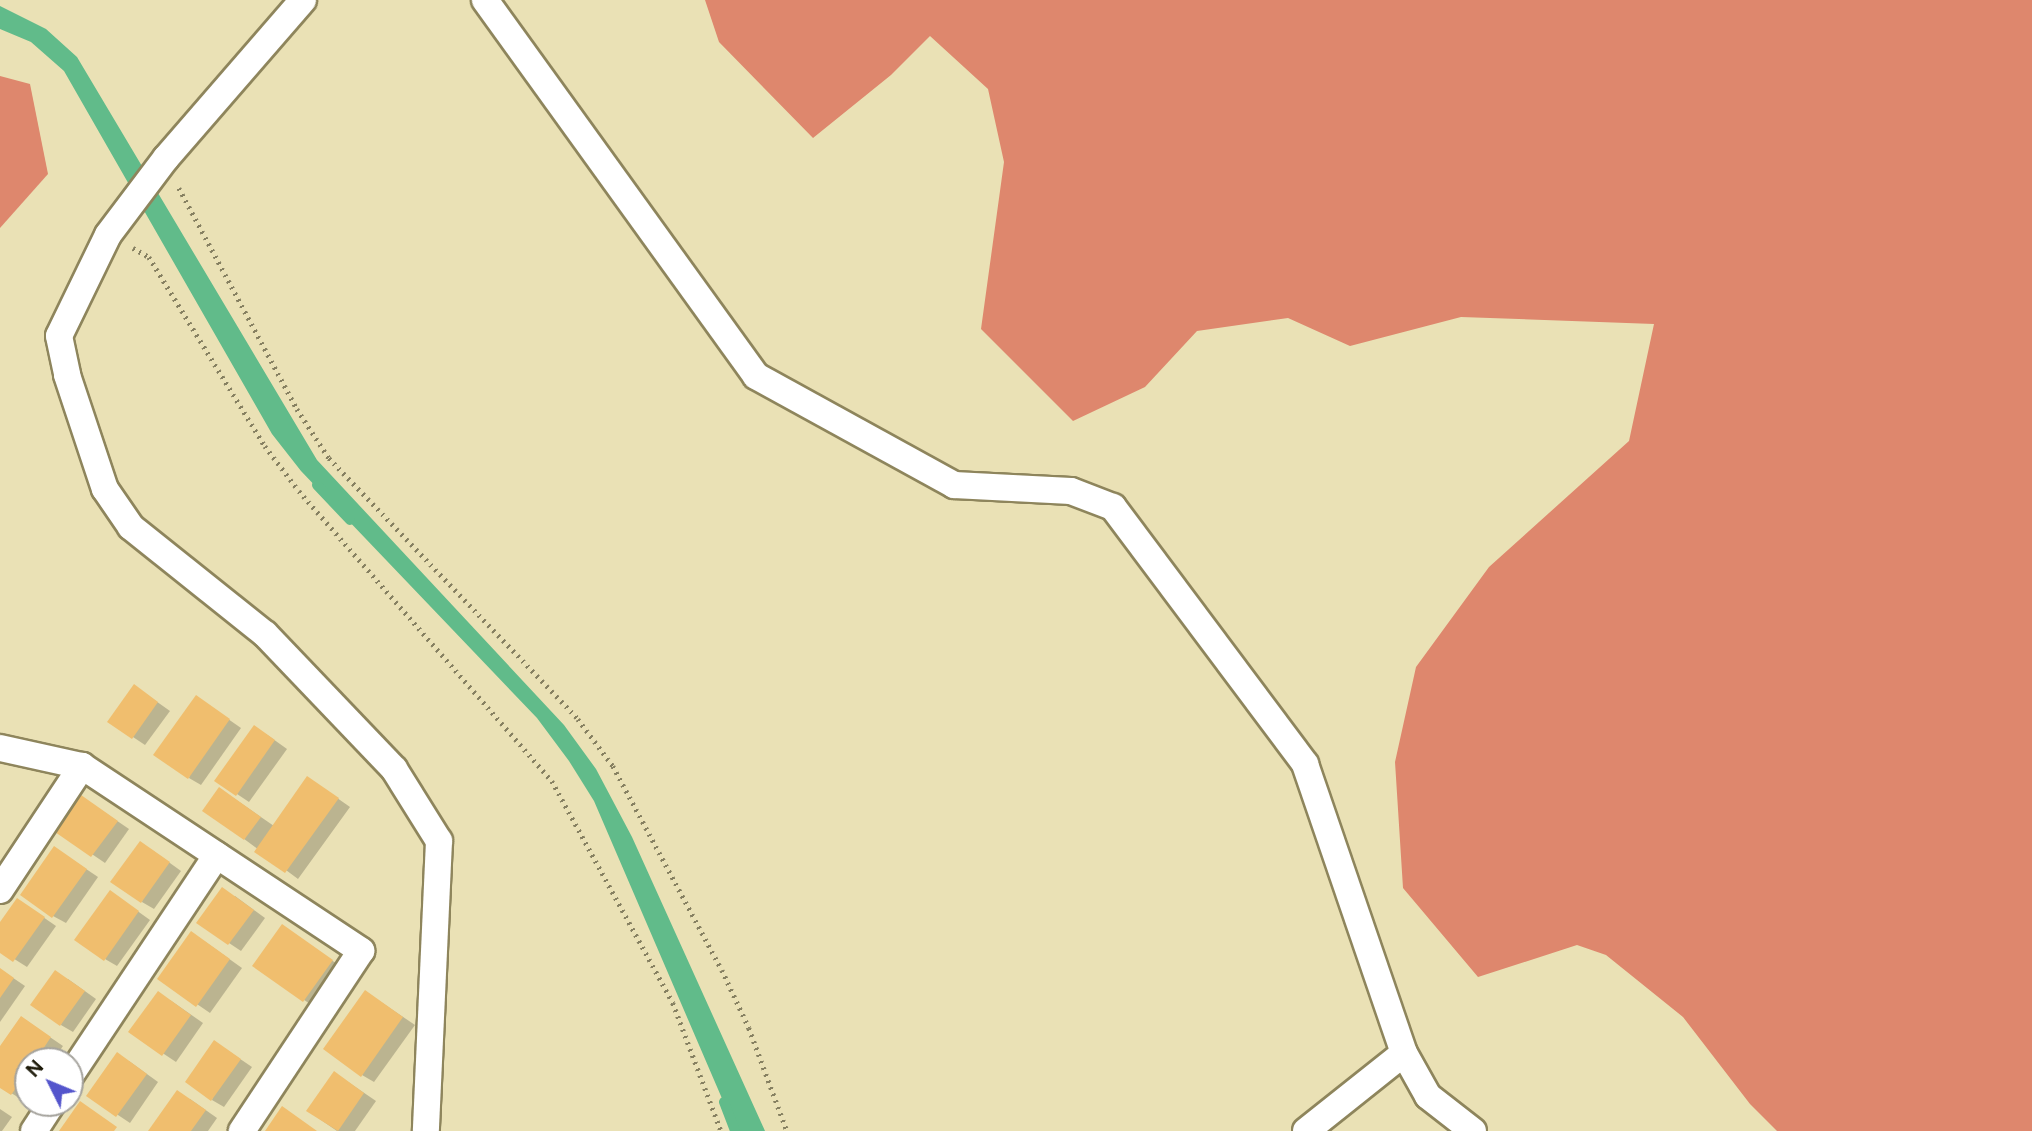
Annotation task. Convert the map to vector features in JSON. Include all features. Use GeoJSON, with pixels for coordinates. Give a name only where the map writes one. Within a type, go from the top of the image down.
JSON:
{"type":"FeatureCollection","features":[{"type":"Feature","properties":{"kind":"street"},"geometry":{"type":"LineString","coordinates":[[303,0],[166,158],[108,235],[60,336],[67,375],[105,489],[131,527],[265,634],[394,769],[439,841],[426,1131]]}},
{"type":"Feature","properties":{"kind":"street"},"geometry":{"type":"LineString","coordinates":[[485,0],[756,376],[954,485],[1071,491],[1113,507],[1305,764],[1404,1053],[1429,1096],[1473,1131]]}},
{"type":"Feature","properties":{"kind":"street"},"geometry":{"type":"LineString","coordinates":[[0,748],[82,766],[361,951],[242,1131]]}},
{"type":"Feature","properties":{"kind":"street"},"geometry":{"type":"LineString","coordinates":[[0,890],[82,766]]}},
{"type":"Feature","properties":{"kind":"street"},"geometry":{"type":"LineString","coordinates":[[84,1055],[217,855]]}},
{"type":"Feature","properties":{"kind":"street"},"geometry":{"type":"LineString","coordinates":[[1306,1131],[1404,1053]]}},
{"type":"Feature","properties":{"kind":"path"},"geometry":{"type":"LineString","coordinates":[[166,158],[213,256],[329,458],[578,719],[613,766],[727,981],[787,1131]]}},
{"type":"Feature","properties":{"kind":"path"},"geometry":{"type":"LineString","coordinates":[[108,235],[149,257],[265,446],[299,491],[552,781],[673,1003],[721,1131]]}},
{"type":"Feature","properties":{"kind":"shaded area"},"geometry":{"type":"Polygon","coordinates":[[[705,0],[2032,0],[2032,1131],[1777,1131],[1750,1104],[1683,1017],[1606,955],[1577,945],[1478,977],[1403,888],[1395,762],[1416,667],[1489,567],[1629,441],[1654,324],[1461,317],[1350,346],[1288,318],[1197,331],[1145,387],[1073,421],[981,329],[1004,162],[988,89],[930,36],[891,75],[813,138],[719,42],[705,0]]]}},
{"type":"Feature","properties":{"kind":"shaded area"},"geometry":{"type":"Polygon","coordinates":[[[0,6],[46,29],[77,57],[317,460],[564,725],[596,769],[632,837],[765,1131],[736,1131],[594,801],[569,761],[537,718],[301,471],[272,434],[64,71],[31,42],[0,29],[0,6]]]}},
{"type":"Feature","properties":{"kind":"shaded area"},"geometry":{"type":"Polygon","coordinates":[[[0,76],[30,84],[48,174],[0,228],[0,76]]]}},
{"type":"Feature","properties":{"kind":"building"},"geometry":{"type":"Polygon","coordinates":[[[134,684],[158,702],[132,739],[107,722],[134,684]]]}},
{"type":"Feature","properties":{"kind":"building"},"geometry":{"type":"Polygon","coordinates":[[[196,695],[230,719],[188,779],[153,755],[196,695]]]}},
{"type":"Feature","properties":{"kind":"building"},"geometry":{"type":"Polygon","coordinates":[[[254,725],[275,740],[236,796],[214,781],[254,725]]]}},
{"type":"Feature","properties":{"kind":"building"},"geometry":{"type":"Polygon","coordinates":[[[307,776],[339,798],[285,873],[254,852],[307,776]]]}},
{"type":"Feature","properties":{"kind":"building"},"geometry":{"type":"Polygon","coordinates":[[[219,787],[261,817],[244,840],[202,811],[219,787]]]}},
{"type":"Feature","properties":{"kind":"building"},"geometry":{"type":"Polygon","coordinates":[[[81,795],[118,821],[91,857],[55,832],[81,795]]]}},
{"type":"Feature","properties":{"kind":"building"},"geometry":{"type":"Polygon","coordinates":[[[140,841],[170,862],[141,903],[110,882],[140,841]]]}},
{"type":"Feature","properties":{"kind":"building"},"geometry":{"type":"Polygon","coordinates":[[[54,846],[87,869],[52,918],[20,895],[54,846]]]}},
{"type":"Feature","properties":{"kind":"building"},"geometry":{"type":"Polygon","coordinates":[[[222,887],[254,910],[228,945],[196,923],[222,887]]]}},
{"type":"Feature","properties":{"kind":"building"},"geometry":{"type":"Polygon","coordinates":[[[110,890],[139,911],[104,961],[74,940],[110,890]]]}},
{"type":"Feature","properties":{"kind":"building"},"geometry":{"type":"Polygon","coordinates":[[[17,898],[45,917],[13,962],[0,953],[0,922],[17,898]]]}},
{"type":"Feature","properties":{"kind":"building"},"geometry":{"type":"Polygon","coordinates":[[[282,924],[333,960],[303,1002],[252,966],[282,924]]]}},
{"type":"Feature","properties":{"kind":"building"},"geometry":{"type":"Polygon","coordinates":[[[191,931],[230,959],[196,1007],[157,979],[191,931]]]}},
{"type":"Feature","properties":{"kind":"building"},"geometry":{"type":"Polygon","coordinates":[[[0,968],[14,978],[0,998],[0,968]]]}},
{"type":"Feature","properties":{"kind":"building"},"geometry":{"type":"Polygon","coordinates":[[[55,970],[85,991],[60,1026],[30,1005],[55,970]]]}},
{"type":"Feature","properties":{"kind":"building"},"geometry":{"type":"Polygon","coordinates":[[[365,990],[403,1017],[361,1077],[323,1049],[365,990]]]}},
{"type":"Feature","properties":{"kind":"building"},"geometry":{"type":"Polygon","coordinates":[[[158,991],[191,1015],[162,1056],[128,1032],[158,991]]]}},
{"type":"Feature","properties":{"kind":"building"},"geometry":{"type":"Polygon","coordinates":[[[21,1016],[51,1037],[44,1047],[14,1047],[14,1091],[11,1095],[0,1088],[0,1046],[21,1016]]]}},
{"type":"Feature","properties":{"kind":"building"},"geometry":{"type":"Polygon","coordinates":[[[214,1040],[241,1059],[211,1101],[185,1082],[214,1040]]]}},
{"type":"Feature","properties":{"kind":"building"},"geometry":{"type":"Polygon","coordinates":[[[117,1052],[147,1074],[116,1117],[86,1096],[117,1052]]]}},
{"type":"Feature","properties":{"kind":"building"},"geometry":{"type":"Polygon","coordinates":[[[334,1071],[364,1093],[338,1131],[306,1111],[334,1071]]]}},
{"type":"Feature","properties":{"kind":"building"},"geometry":{"type":"Polygon","coordinates":[[[177,1090],[206,1110],[191,1131],[148,1131],[177,1090]]]}},
{"type":"Feature","properties":{"kind":"building"},"geometry":{"type":"Polygon","coordinates":[[[84,1104],[117,1127],[114,1131],[59,1131],[69,1117],[84,1117],[84,1104]]]}},
{"type":"Feature","properties":{"kind":"building"},"geometry":{"type":"Polygon","coordinates":[[[282,1106],[317,1131],[265,1131],[282,1106]]]}},
{"type":"Feature","properties":{"kind":"waterway"},"geometry":{"type":"LineString","coordinates":[[317,485],[350,520]]}},
{"type":"Feature","properties":{"kind":"waterway"},"geometry":{"type":"LineString","coordinates":[[724,1102],[735,1131]]}}]}
